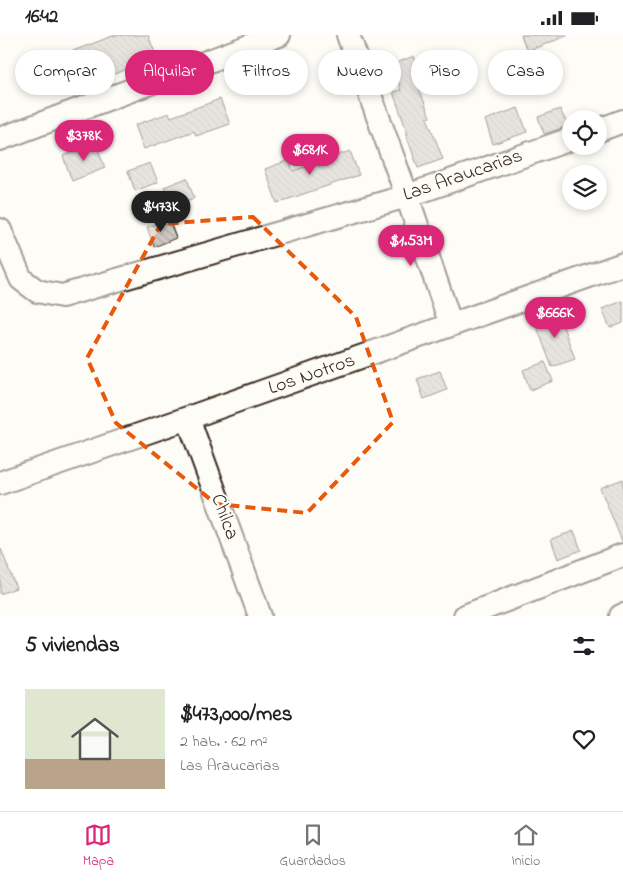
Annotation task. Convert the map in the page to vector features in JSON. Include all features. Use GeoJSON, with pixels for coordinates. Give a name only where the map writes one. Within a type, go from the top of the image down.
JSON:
{"type":"FeatureCollection","features":[{"type":"Feature","properties":{"kind":"street"},"geometry":{"type":"LineString","coordinates":[[0,139],[279,35]]}},
{"type":"Feature","properties":{"kind":"street"},"geometry":{"type":"LineString","coordinates":[[348,35],[407,196],[451,325]]}},
{"type":"Feature","properties":{"kind":"street"},"geometry":{"type":"LineString","coordinates":[[607,126],[623,121]]}},
{"type":"Feature","properties":{"kind":"street","name":"Las Araucarias"},"geometry":{"type":"LineString","coordinates":[[0,230],[21,279],[37,291],[62,296],[407,196],[562,142]]}},
{"type":"Feature","properties":{"kind":"street","name":"Los Notros"},"geometry":{"type":"LineString","coordinates":[[1,480],[188,418],[623,264]]}},
{"type":"Feature","properties":{"kind":"street","name":"Chilca"},"geometry":{"type":"LineString","coordinates":[[188,418],[260,616]]}},
{"type":"Feature","properties":{"kind":"street"},"geometry":{"type":"LineString","coordinates":[[465,616],[623,555]]}},
{"type":"Feature","properties":{"kind":"highlighted area"},"geometry":{"type":"Polygon","coordinates":[[[253,217],[356,317],[393,422],[307,513],[216,504],[116,423],[87,358],[161,224],[253,217]]]}},
{"type":"Feature","properties":{"kind":"building"},"geometry":{"type":"Polygon","coordinates":[[[115,35],[148,35],[154,50],[125,50],[125,70],[115,74],[115,50],[76,50],[115,35]]]}},
{"type":"Feature","properties":{"kind":"building"},"geometry":{"type":"Polygon","coordinates":[[[521,35],[567,35],[530,50],[527,50],[521,35]]]}},
{"type":"Feature","properties":{"kind":"building"},"geometry":{"type":"Polygon","coordinates":[[[411,57],[411,95],[422,95],[430,117],[427,118],[443,159],[418,168],[394,95],[401,95],[401,61],[411,57]]]}},
{"type":"Feature","properties":{"kind":"building"},"geometry":{"type":"Polygon","coordinates":[[[220,99],[230,124],[196,136],[194,131],[144,149],[135,125],[169,113],[171,117],[220,99]]]}},
{"type":"Feature","properties":{"kind":"building"},"geometry":{"type":"Polygon","coordinates":[[[518,108],[527,132],[493,144],[485,120],[518,108]]]}},
{"type":"Feature","properties":{"kind":"building"},"geometry":{"type":"Polygon","coordinates":[[[560,109],[562,113],[562,128],[544,134],[538,117],[560,109]]]}},
{"type":"Feature","properties":{"kind":"building"},"geometry":{"type":"Polygon","coordinates":[[[96,144],[105,168],[72,181],[63,156],[96,144]]]}},
{"type":"Feature","properties":{"kind":"building"},"geometry":{"type":"Polygon","coordinates":[[[350,151],[359,175],[277,203],[265,169],[289,160],[293,171],[350,151]]]}},
{"type":"Feature","properties":{"kind":"building"},"geometry":{"type":"Polygon","coordinates":[[[150,163],[158,182],[135,191],[128,171],[150,163]]]}},
{"type":"Feature","properties":{"kind":"building"},"geometry":{"type":"Polygon","coordinates":[[[187,178],[194,198],[172,206],[164,187],[187,178]]]}},
{"type":"Feature","properties":{"kind":"building"},"geometry":{"type":"Polygon","coordinates":[[[169,219],[176,238],[154,247],[147,227],[169,219]]]}},
{"type":"Feature","properties":{"kind":"building"},"geometry":{"type":"Polygon","coordinates":[[[623,301],[623,323],[610,328],[602,309],[623,301]]]}},
{"type":"Feature","properties":{"kind":"building"},"geometry":{"type":"Polygon","coordinates":[[[557,310],[575,359],[552,367],[534,319],[557,310]]]}},
{"type":"Feature","properties":{"kind":"building"},"geometry":{"type":"Polygon","coordinates":[[[545,362],[553,381],[530,390],[523,370],[545,362]]]}},
{"type":"Feature","properties":{"kind":"building"},"geometry":{"type":"Polygon","coordinates":[[[440,371],[447,390],[424,399],[417,379],[440,371]]]}},
{"type":"Feature","properties":{"kind":"building"},"geometry":{"type":"Polygon","coordinates":[[[623,479],[623,541],[622,541],[600,488],[623,479]]]}},
{"type":"Feature","properties":{"kind":"building"},"geometry":{"type":"Polygon","coordinates":[[[574,531],[581,550],[558,559],[551,539],[574,531]]]}},
{"type":"Feature","properties":{"kind":"building"},"geometry":{"type":"Polygon","coordinates":[[[0,549],[16,588],[0,594],[0,549]]]}}]}
